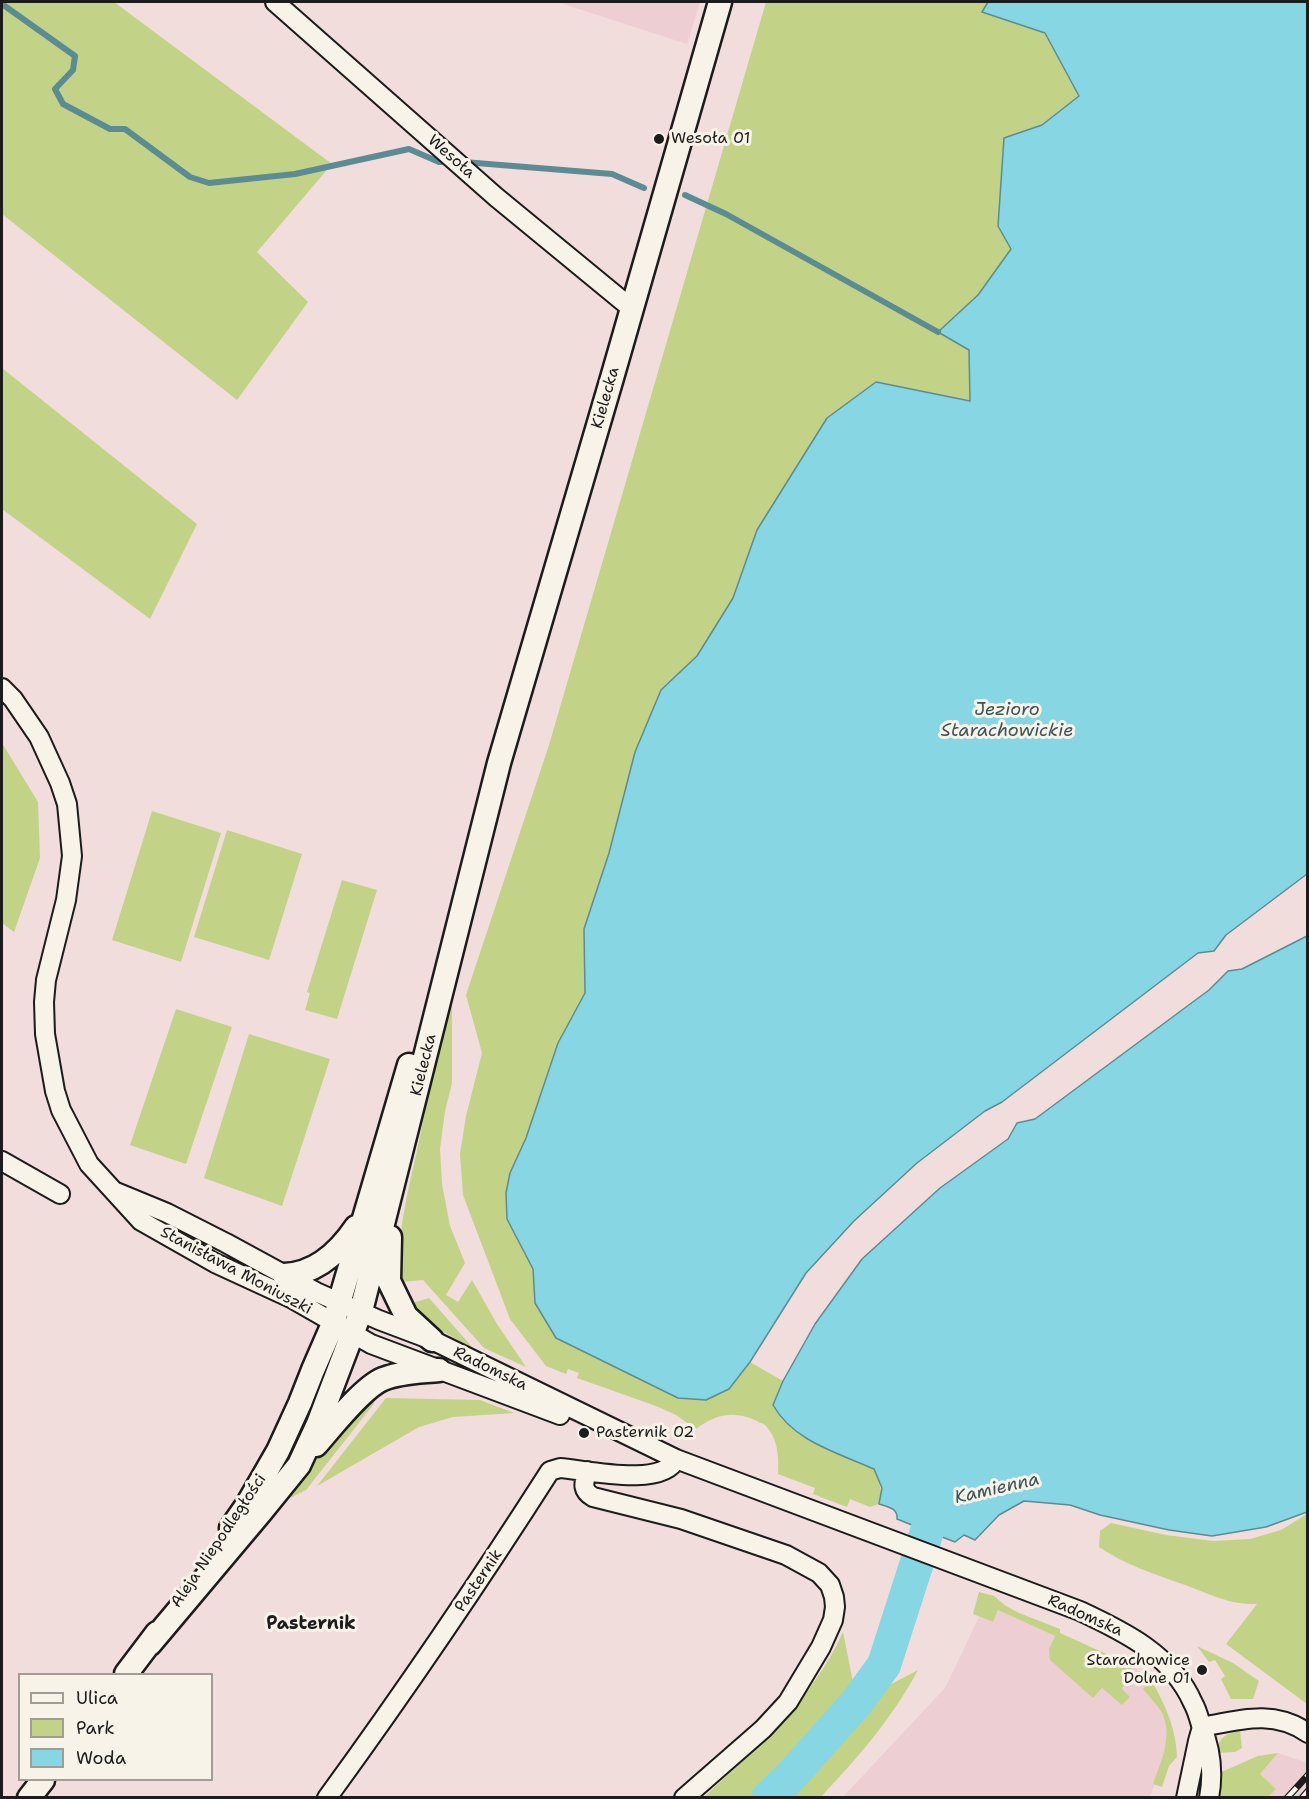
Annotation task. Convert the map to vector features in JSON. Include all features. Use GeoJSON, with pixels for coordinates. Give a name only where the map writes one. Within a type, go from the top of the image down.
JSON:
{"type":"FeatureCollection","features":[{"type":"Feature","properties":{"kind":"main road","name":"Kielecka"},"geometry":{"type":"LineString","coordinates":[[342,1320],[364,1216],[491,794],[720,2]]}},
{"type":"Feature","properties":{"kind":"main road","name":"Kielecka"},"geometry":{"type":"LineString","coordinates":[[342,1320],[361,1311],[491,794]]}},
{"type":"Feature","properties":{"kind":"main road"},"geometry":{"type":"LineString","coordinates":[[396,1175],[389,1249],[389,1281],[406,1316],[432,1340]]}},
{"type":"Feature","properties":{"kind":"main road"},"geometry":{"type":"LineString","coordinates":[[284,1275],[304,1273],[322,1262],[338,1250],[364,1216]]}},
{"type":"Feature","properties":{"kind":"main road","name":"Aleja Niepodległości"},"geometry":{"type":"LineString","coordinates":[[127,1673],[299,1464],[318,1424],[342,1320]]}},
{"type":"Feature","properties":{"kind":"main road","name":"Aleja Niepodległości"},"geometry":{"type":"LineString","coordinates":[[150,1644],[247,1505],[268,1469],[342,1320]]}},
{"type":"Feature","properties":{"kind":"main road"},"geometry":{"type":"LineString","coordinates":[[299,1464],[372,1386],[381,1380],[400,1374],[439,1370]]}},
{"type":"Feature","properties":{"kind":"main road"},"geometry":{"type":"LineString","coordinates":[[29,1797],[41,1781]]}},
{"type":"Feature","properties":{"kind":"street","name":"Wesoła"},"geometry":{"type":"LineString","coordinates":[[275,2],[496,197],[631,308]]}},
{"type":"Feature","properties":{"kind":"street","name":"Stanisława Moniuszki"},"geometry":{"type":"LineString","coordinates":[[2,688],[13,699],[39,737],[67,804],[72,856],[66,900],[46,980],[44,1018],[46,1050],[55,1091],[70,1129],[89,1164],[141,1221],[215,1263],[342,1320]]}},
{"type":"Feature","properties":{"kind":"street"},"geometry":{"type":"LineString","coordinates":[[2,1161],[60,1194]]}},
{"type":"Feature","properties":{"kind":"street","name":"Stanisława Moniuszki"},"geometry":{"type":"LineString","coordinates":[[116,1192],[167,1213],[284,1275],[342,1320]]}},
{"type":"Feature","properties":{"kind":"street","name":"Radomska"},"geometry":{"type":"LineString","coordinates":[[361,1311],[432,1340],[676,1459],[1080,1611],[1133,1637],[1162,1660],[1175,1674],[1194,1703],[1209,1746],[1212,1767],[1209,1797]]}},
{"type":"Feature","properties":{"kind":"street","name":"Radomska"},"geometry":{"type":"LineString","coordinates":[[342,1320],[371,1344],[638,1442]]}},
{"type":"Feature","properties":{"kind":"street","name":"Pasternik"},"geometry":{"type":"LineString","coordinates":[[327,1797],[371,1738],[493,1561],[550,1471],[560,1468],[650,1475],[669,1469],[676,1459]]}},
{"type":"Feature","properties":{"kind":"street"},"geometry":{"type":"LineString","coordinates":[[586,1471],[584,1489],[593,1497],[681,1519],[786,1556],[819,1573],[827,1580],[832,1590],[835,1607],[833,1620],[821,1647],[788,1702],[763,1729],[684,1797]]}},
{"type":"Feature","properties":{"kind":"street"},"geometry":{"type":"LineString","coordinates":[[1186,1797],[1202,1727],[1246,1718],[1275,1719],[1287,1722],[1308,1733]]}},
{"type":"Feature","properties":{"kind":"shaded area"},"geometry":{"type":"Polygon","coordinates":[[[557,2],[700,2],[687,44],[557,2]]]}},
{"type":"Feature","properties":{"kind":"shaded area"},"geometry":{"type":"Polygon","coordinates":[[[998,1610],[1055,1636],[1049,1649],[1093,1698],[1102,1688],[1123,1705],[1121,1689],[1133,1666],[1153,1683],[1171,1722],[1165,1756],[1150,1797],[842,1798],[945,1688],[979,1617],[993,1622],[998,1610]]]}},
{"type":"Feature","properties":{"kind":"shaded area"},"geometry":{"type":"Polygon","coordinates":[[[1278,1753],[1305,1762],[1307,1765],[1307,1797],[1268,1797],[1275,1789],[1260,1774],[1278,1753]]]}},
{"type":"Feature","properties":{"kind":"green space"},"geometry":{"type":"Polygon","coordinates":[[[2,2],[114,2],[332,164],[257,252],[308,302],[237,400],[2,214],[2,2]]]}},
{"type":"Feature","properties":{"kind":"green space"},"geometry":{"type":"Polygon","coordinates":[[[766,2],[988,2],[983,12],[1045,33],[1079,96],[1042,125],[1004,138],[1012,249],[978,295],[938,332],[969,350],[970,402],[877,382],[757,530],[733,598],[697,656],[661,690],[584,929],[585,993],[558,1043],[526,1138],[510,1173],[507,1219],[533,1269],[535,1303],[556,1338],[678,1398],[706,1400],[729,1389],[750,1362],[783,1381],[773,1405],[792,1428],[831,1451],[874,1469],[881,1494],[879,1504],[870,1507],[850,1499],[847,1507],[813,1494],[815,1488],[778,1474],[778,1454],[773,1436],[765,1425],[757,1421],[741,1416],[725,1415],[710,1420],[696,1429],[676,1415],[656,1406],[577,1378],[579,1373],[568,1369],[566,1374],[546,1366],[510,1319],[463,1195],[460,1154],[466,1116],[482,1053],[466,995],[549,745],[766,2]]]}},
{"type":"Feature","properties":{"kind":"green space"},"geometry":{"type":"Polygon","coordinates":[[[2,368],[197,524],[150,619],[2,509],[2,368]]]}},
{"type":"Feature","properties":{"kind":"green space"},"geometry":{"type":"Polygon","coordinates":[[[2,743],[38,802],[40,858],[14,932],[2,923],[2,743]]]}},
{"type":"Feature","properties":{"kind":"green space"},"geometry":{"type":"Polygon","coordinates":[[[152,811],[221,833],[181,962],[112,940],[152,811]]]}},
{"type":"Feature","properties":{"kind":"green space"},"geometry":{"type":"Polygon","coordinates":[[[227,830],[302,854],[269,960],[194,937],[227,830]]]}},
{"type":"Feature","properties":{"kind":"green space"},"geometry":{"type":"Polygon","coordinates":[[[342,880],[377,890],[337,1019],[305,1010],[310,993],[307,992],[342,880]]]}},
{"type":"Feature","properties":{"kind":"green space"},"geometry":{"type":"Polygon","coordinates":[[[452,984],[452,1083],[445,1111],[440,1149],[442,1184],[450,1226],[465,1263],[446,1295],[458,1302],[472,1280],[497,1324],[526,1367],[484,1348],[423,1280],[402,1282],[400,1249],[404,1214],[452,984]]]}},
{"type":"Feature","properties":{"kind":"green space"},"geometry":{"type":"Polygon","coordinates":[[[176,1009],[232,1027],[186,1164],[130,1145],[176,1009]]]}},
{"type":"Feature","properties":{"kind":"green space"},"geometry":{"type":"Polygon","coordinates":[[[249,1034],[330,1059],[282,1206],[204,1178],[249,1034]]]}},
{"type":"Feature","properties":{"kind":"green space"},"geometry":{"type":"Polygon","coordinates":[[[429,1298],[473,1348],[439,1329],[409,1304],[429,1298]]]}},
{"type":"Feature","properties":{"kind":"green space"},"geometry":{"type":"Polygon","coordinates":[[[370,1398],[375,1401],[373,1405],[306,1490],[284,1501],[330,1443],[370,1398]]]}},
{"type":"Feature","properties":{"kind":"green space"},"geometry":{"type":"Polygon","coordinates":[[[386,1398],[480,1400],[514,1413],[453,1417],[419,1427],[317,1486],[386,1398]]]}},
{"type":"Feature","properties":{"kind":"green space"},"geometry":{"type":"Polygon","coordinates":[[[1307,1514],[1307,1704],[1226,1644],[1257,1604],[1237,1603],[1211,1595],[1130,1564],[1099,1547],[1100,1531],[1111,1523],[1166,1535],[1213,1541],[1250,1539],[1281,1530],[1307,1514]]]}},
{"type":"Feature","properties":{"kind":"green space"},"geometry":{"type":"Polygon","coordinates":[[[979,1592],[994,1596],[1019,1613],[1060,1629],[1060,1633],[1133,1666],[1122,1689],[1130,1697],[1122,1705],[1102,1688],[1093,1698],[1050,1660],[1049,1649],[1055,1636],[998,1610],[993,1622],[973,1614],[979,1592]]]}},
{"type":"Feature","properties":{"kind":"green space"},"geometry":{"type":"Polygon","coordinates":[[[843,1632],[857,1702],[918,1670],[897,1705],[861,1752],[821,1797],[703,1798],[782,1722],[816,1679],[843,1632]]]}},
{"type":"Feature","properties":{"kind":"green space"},"geometry":{"type":"Polygon","coordinates":[[[1197,1646],[1233,1663],[1259,1681],[1253,1699],[1231,1699],[1221,1679],[1225,1676],[1215,1660],[1209,1662],[1197,1646]]]}},
{"type":"Feature","properties":{"kind":"green space"},"geometry":{"type":"Polygon","coordinates":[[[1153,1683],[1170,1718],[1177,1757],[1169,1766],[1162,1787],[1153,1784],[1165,1748],[1165,1720],[1161,1711],[1143,1689],[1153,1683]]]}},
{"type":"Feature","properties":{"kind":"green space"},"geometry":{"type":"Polygon","coordinates":[[[1240,1730],[1242,1748],[1235,1752],[1218,1753],[1221,1740],[1240,1730]]]}},
{"type":"Feature","properties":{"kind":"green space"},"geometry":{"type":"Polygon","coordinates":[[[1278,1753],[1260,1774],[1276,1789],[1268,1797],[1216,1798],[1219,1773],[1258,1756],[1278,1753]]]}},
{"type":"Feature","properties":{"kind":"water","name":"Jezioro Starachowickie"},"geometry":{"type":"Polygon","coordinates":[[[988,2],[1307,2],[1307,874],[1226,935],[1214,951],[1198,953],[1002,1102],[985,1111],[917,1163],[854,1221],[806,1273],[750,1362],[729,1389],[706,1400],[678,1398],[556,1338],[535,1303],[533,1269],[507,1219],[506,1193],[510,1173],[526,1138],[558,1043],[585,993],[584,929],[609,853],[635,752],[661,690],[697,656],[733,598],[757,530],[827,418],[876,382],[970,401],[969,350],[938,332],[978,295],[1011,249],[998,226],[1004,138],[1042,125],[1079,96],[1045,33],[982,12],[988,2]]]}},
{"type":"Feature","properties":{"kind":"water"},"geometry":{"type":"Polygon","coordinates":[[[1307,936],[1307,1512],[1266,1527],[1212,1536],[1169,1530],[1100,1515],[1070,1505],[1024,1501],[999,1515],[975,1540],[964,1535],[955,1542],[932,1533],[932,1528],[925,1525],[922,1529],[897,1519],[894,1510],[879,1504],[882,1488],[874,1469],[804,1437],[792,1428],[773,1405],[783,1381],[815,1324],[862,1259],[940,1188],[1008,1139],[1017,1123],[1035,1119],[1209,990],[1228,971],[1242,969],[1307,936]]]}},
{"type":"Feature","properties":{"kind":"waterway"},"geometry":{"type":"LineString","coordinates":[[2,4],[75,56],[73,70],[55,89],[63,104],[110,129],[125,129],[190,177],[209,183],[295,174],[409,149],[439,162],[448,162]]}},
{"type":"Feature","properties":{"kind":"waterway"},"geometry":{"type":"LineString","coordinates":[[464,162],[612,174],[644,188]]}},
{"type":"Feature","properties":{"kind":"waterway"},"geometry":{"type":"LineString","coordinates":[[685,195],[726,214],[938,332]]}},
{"type":"Feature","properties":{"kind":"waterway","name":"Kamienna"},"geometry":{"type":"LineString","coordinates":[[768,1798],[790,1777],[857,1702],[884,1665],[929,1525],[945,1502],[962,1498]]}},
{"type":"Feature","properties":{"kind":"railway"},"geometry":{"type":"LineString","coordinates":[[1287,1798],[1308,1775]]}},
{"type":"Feature","properties":{"kind":"railway"},"geometry":{"type":"LineString","coordinates":[[1302,1798],[1308,1791]]}},
{"type":"Feature","properties":{"kind":"place","name":"Wesoła 01"},"geometry":{"type":"Point","coordinates":[659,139]}},
{"type":"Feature","properties":{"kind":"place","name":"Pasternik 02"},"geometry":{"type":"Point","coordinates":[584,1433]}},
{"type":"Feature","properties":{"kind":"place","name":"Starachowice Dolne 01"},"geometry":{"type":"Point","coordinates":[1202,1670]}},
{"type":"Feature","properties":{"kind":"district","name":"Pasternik"},"geometry":{"type":"Point","coordinates":[311,1624]}}]}
